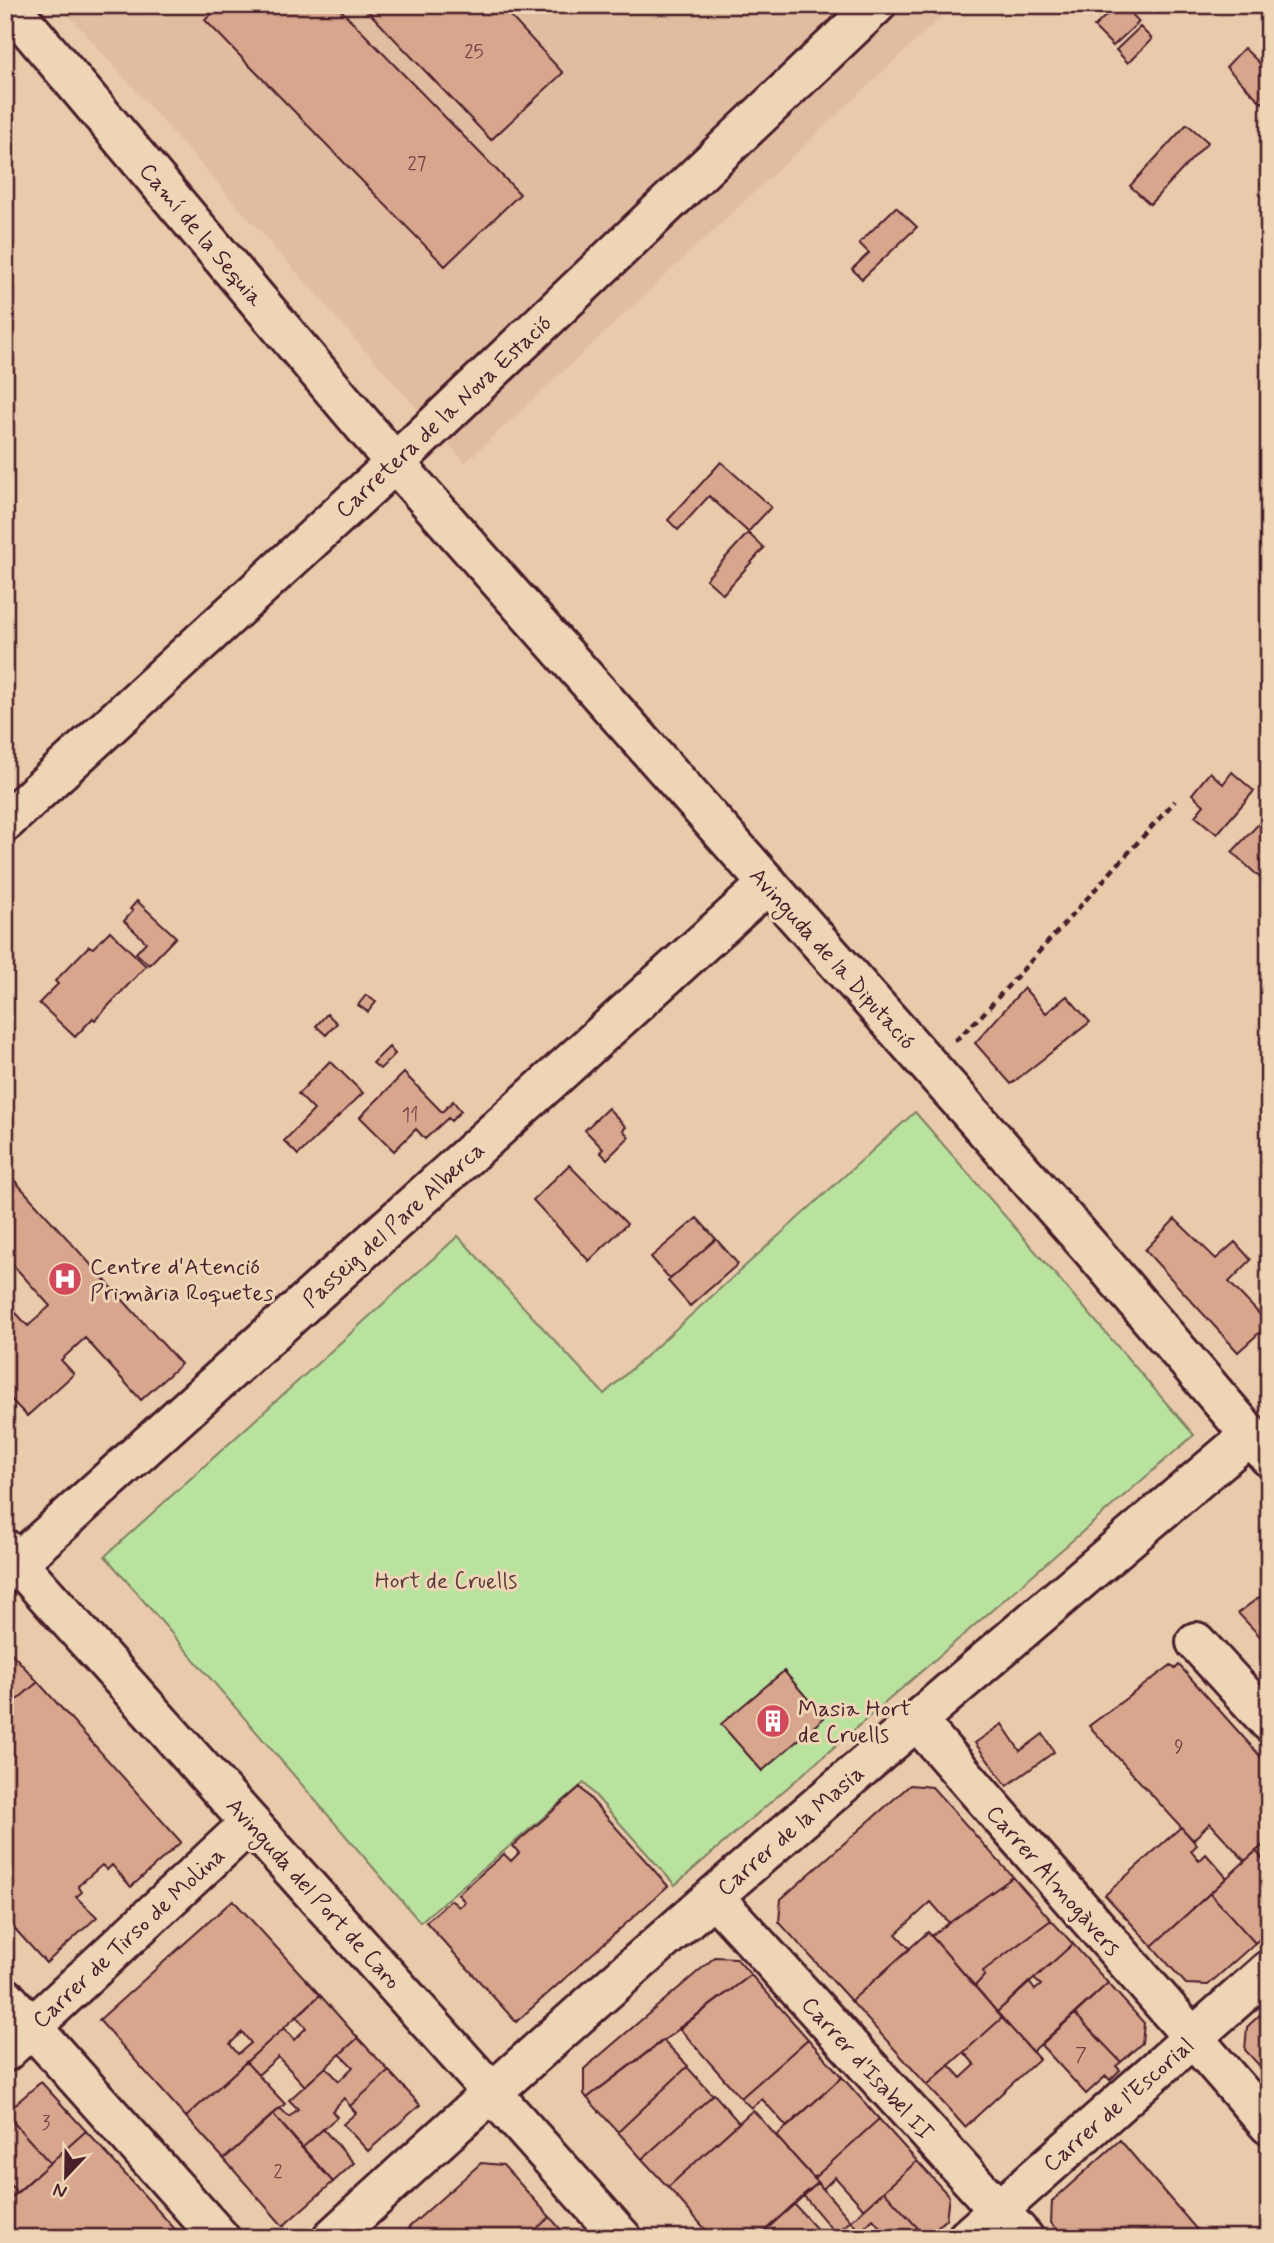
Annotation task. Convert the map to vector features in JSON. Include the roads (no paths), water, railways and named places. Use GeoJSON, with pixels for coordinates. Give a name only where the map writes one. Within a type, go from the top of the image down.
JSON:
{"type":"FeatureCollection","features":[{"type":"Feature","properties":{"kind":"street","name":"Camí de la Sequia"},"geometry":{"type":"LineString","coordinates":[[9,5],[395,463]]}},
{"type":"Feature","properties":{"kind":"street","name":"Carretera de la Nova Estació"},"geometry":{"type":"LineString","coordinates":[[5,822],[395,463],[876,5]]}},
{"type":"Feature","properties":{"kind":"street","name":"Avinguda de la Diputació"},"geometry":{"type":"LineString","coordinates":[[395,463],[1093,1251],[1260,1446]]}},
{"type":"Feature","properties":{"kind":"street","name":"Passeig del Pare Alberca"},"geometry":{"type":"LineString","coordinates":[[9,1562],[768,884]]}},
{"type":"Feature","properties":{"kind":"street","name":"Carrer de la Masia"},"geometry":{"type":"LineString","coordinates":[[332,2238],[491,2091],[916,1720],[1260,1446]]}},
{"type":"Feature","properties":{"kind":"street","name":"Avinguda del Port de Caro"},"geometry":{"type":"LineString","coordinates":[[9,1562],[250,1823],[622,2238]]}},
{"type":"Feature","properties":{"kind":"street"},"geometry":{"type":"LineString","coordinates":[[1196,1642],[1269,1721]]}},
{"type":"Feature","properties":{"kind":"street","name":"Carrer Almogàvers"},"geometry":{"type":"LineString","coordinates":[[916,1720],[1269,2125]]}},
{"type":"Feature","properties":{"kind":"street","name":"Carrer de Tirso de Molina"},"geometry":{"type":"LineString","coordinates":[[19,2040],[250,1823]]}},
{"type":"Feature","properties":{"kind":"street","name":"Carrer d'Isabel II"},"geometry":{"type":"LineString","coordinates":[[713,1897],[1024,2238]]}},
{"type":"Feature","properties":{"kind":"street","name":"Carrer de l'Escorial"},"geometry":{"type":"LineString","coordinates":[[967,2238],[1269,1970]]}},
{"type":"Feature","properties":{"kind":"street"},"geometry":{"type":"LineString","coordinates":[[5,1997],[19,2040],[220,2238]]}},
{"type":"Feature","properties":{"kind":"place","name":"Centre d'Atenció Primària Roquetes"},"geometry":{"type":"Point","coordinates":[65,1279]}},
{"type":"Feature","properties":{"kind":"place","name":"Masia Hort de Cruells"},"geometry":{"type":"Point","coordinates":[773,1721]}},
{"type":"Feature","properties":{"kind":"park label","name":"Hort de Cruells"},"geometry":{"type":"Point","coordinates":[446,1580]}}]}
